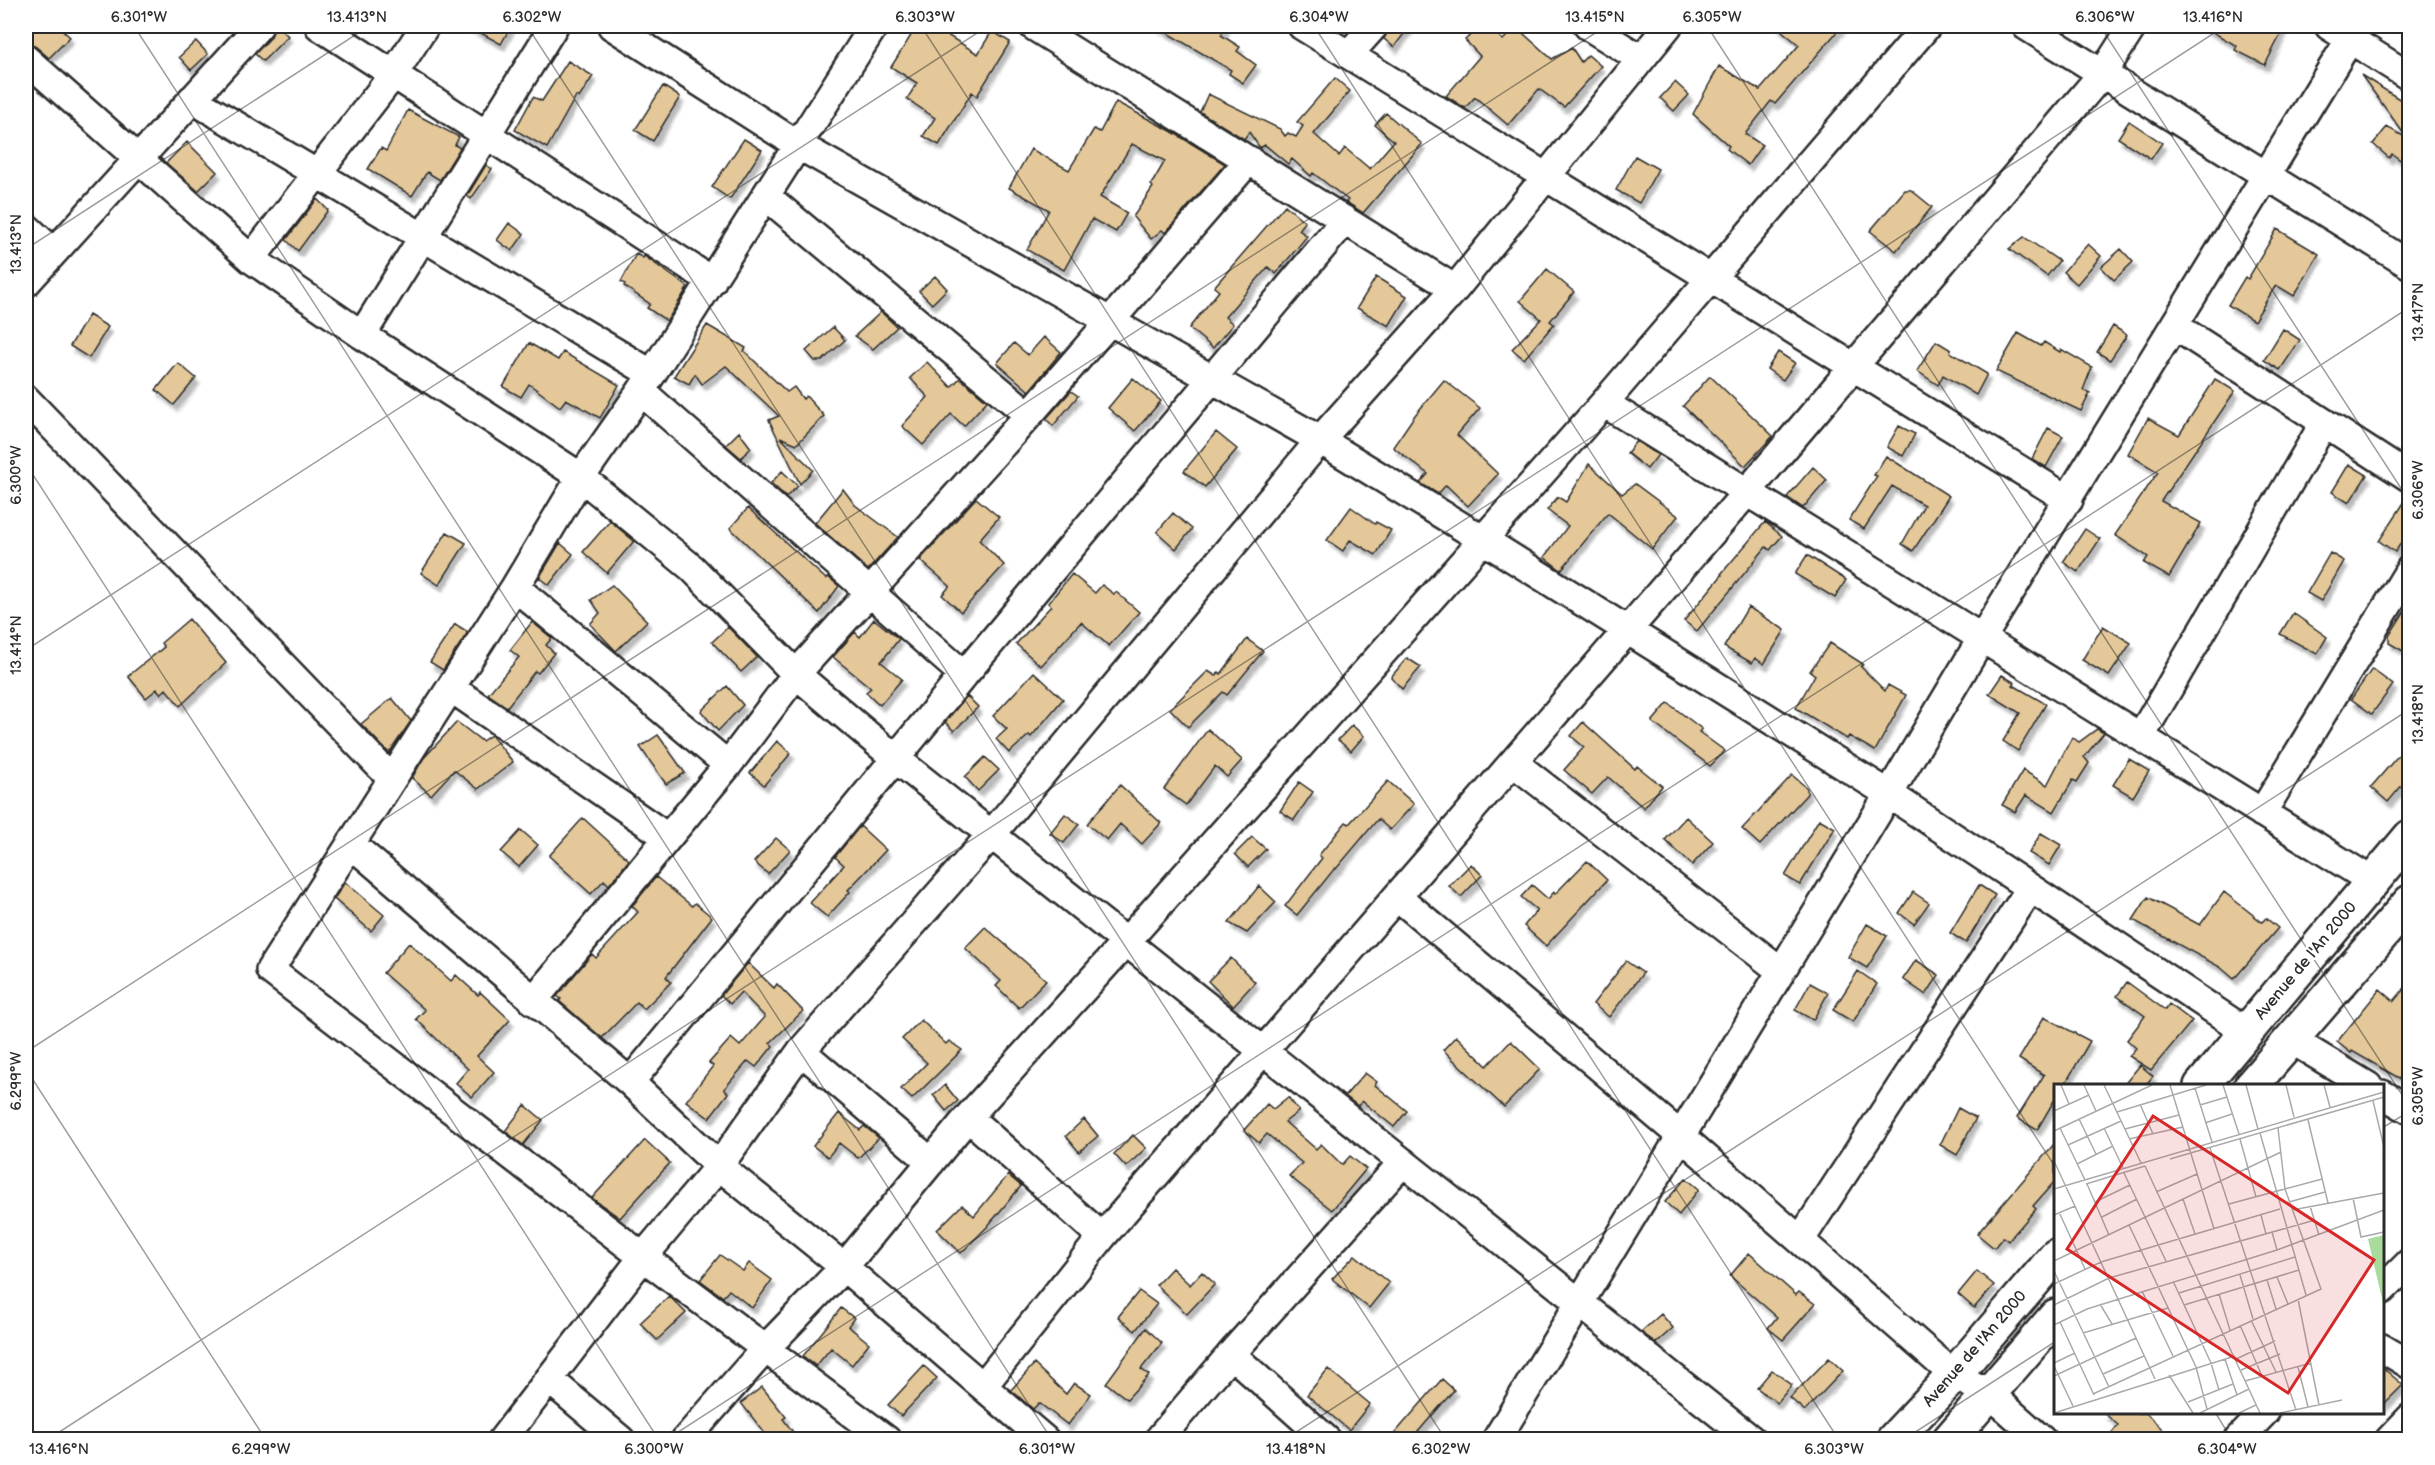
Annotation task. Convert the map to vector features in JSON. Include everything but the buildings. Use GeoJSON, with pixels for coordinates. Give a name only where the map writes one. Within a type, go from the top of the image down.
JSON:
{"type":"FeatureCollection","features":[{"type":"Feature","properties":{"kind":"main road","name":"Avenue de l'An 2000"},"geometry":{"type":"LineString","coordinates":[[2203,1084],[2409,837]]}},
{"type":"Feature","properties":{"kind":"main road"},"geometry":{"type":"LineString","coordinates":[[2253,1084],[2407,909]]}},
{"type":"Feature","properties":{"kind":"main road","name":"Avenue de l'An 2000"},"geometry":{"type":"LineString","coordinates":[[1893,1440],[1954,1375],[2054,1257]]}},
{"type":"Feature","properties":{"kind":"main road"},"geometry":{"type":"LineString","coordinates":[[1949,1440],[2054,1317]]}},
{"type":"Feature","properties":{"kind":"street"},"geometry":{"type":"LineString","coordinates":[[26,283],[259,26]]}},
{"type":"Feature","properties":{"kind":"street"},"geometry":{"type":"LineString","coordinates":[[319,26],[712,281]]}},
{"type":"Feature","properties":{"kind":"street"},"geometry":{"type":"LineString","coordinates":[[251,259],[393,75],[425,26]]}},
{"type":"Feature","properties":{"kind":"street"},"geometry":{"type":"LineString","coordinates":[[362,335],[554,26]]}},
{"type":"Feature","properties":{"kind":"street"},"geometry":{"type":"LineString","coordinates":[[612,26],[798,146],[1320,440],[1482,539],[1889,794],[2247,1032]]}},
{"type":"Feature","properties":{"kind":"street"},"geometry":{"type":"LineString","coordinates":[[874,26],[646,383],[581,477],[515,587],[270,970],[883,1438]]}},
{"type":"Feature","properties":{"kind":"street"},"geometry":{"type":"LineString","coordinates":[[1033,26],[1455,289]]}},
{"type":"Feature","properties":{"kind":"street"},"geometry":{"type":"LineString","coordinates":[[1302,26],[2069,500]]}},
{"type":"Feature","properties":{"kind":"street"},"geometry":{"type":"LineString","coordinates":[[1349,54],[1374,26]]}},
{"type":"Feature","properties":{"kind":"street"},"geometry":{"type":"LineString","coordinates":[[1588,26],[1641,59]]}},
{"type":"Feature","properties":{"kind":"street"},"geometry":{"type":"LineString","coordinates":[[502,1440],[643,1257],[720,1166],[801,1051],[991,835],[1320,440],[1455,289],[1668,26]]}},
{"type":"Feature","properties":{"kind":"street"},"geometry":{"type":"LineString","coordinates":[[685,1440],[765,1348],[844,1268],[968,1117],[1604,403],[1927,26]]}},
{"type":"Feature","properties":{"kind":"street"},"geometry":{"type":"LineString","coordinates":[[2026,26],[2409,265]]}},
{"type":"Feature","properties":{"kind":"street"},"geometry":{"type":"LineString","coordinates":[[983,1386],[1102,1237],[1855,367],[2103,73],[2133,26]]}},
{"type":"Feature","properties":{"kind":"street"},"geometry":{"type":"LineString","coordinates":[[1496,1440],[1982,638],[2267,175],[2346,30],[2409,77]]}},
{"type":"Feature","properties":{"kind":"street"},"geometry":{"type":"LineString","coordinates":[[26,59],[139,157],[251,259],[362,335],[581,477],[692,568],[796,674],[895,758],[1752,1440]]}},
{"type":"Feature","properties":{"kind":"street"},"geometry":{"type":"LineString","coordinates":[[192,99],[422,238],[646,383],[868,593],[964,675]]}},
{"type":"Feature","properties":{"kind":"street"},"geometry":{"type":"LineString","coordinates":[[533,1001],[728,765],[796,674],[1029,415],[1249,160]]}},
{"type":"Feature","properties":{"kind":"street"},"geometry":{"type":"LineString","coordinates":[[766,196],[1029,415]]}},
{"type":"Feature","properties":{"kind":"street"},"geometry":{"type":"LineString","coordinates":[[630,1082],[895,758],[1345,220]]}},
{"type":"Feature","properties":{"kind":"street"},"geometry":{"type":"LineString","coordinates":[[26,227],[53,252]]}},
{"type":"Feature","properties":{"kind":"street"},"geometry":{"type":"LineString","coordinates":[[2175,326],[2409,478]]}},
{"type":"Feature","properties":{"kind":"street"},"geometry":{"type":"LineString","coordinates":[[26,399],[392,779]]}},
{"type":"Feature","properties":{"kind":"street"},"geometry":{"type":"LineString","coordinates":[[1604,403],[2372,881]]}},
{"type":"Feature","properties":{"kind":"street"},"geometry":{"type":"LineString","coordinates":[[2141,736],[2324,423]]}},
{"type":"Feature","properties":{"kind":"street"},"geometry":{"type":"LineString","coordinates":[[2262,813],[2409,569]]}},
{"type":"Feature","properties":{"kind":"street"},"geometry":{"type":"LineString","coordinates":[[515,587],[728,765]]}},
{"type":"Feature","properties":{"kind":"street"},"geometry":{"type":"LineString","coordinates":[[451,688],[667,837]]}},
{"type":"Feature","properties":{"kind":"street"},"geometry":{"type":"LineString","coordinates":[[1514,763],[1782,971]]}},
{"type":"Feature","properties":{"kind":"street"},"geometry":{"type":"LineString","coordinates":[[351,844],[630,1082],[720,1166],[844,1268],[1045,1440]]}},
{"type":"Feature","properties":{"kind":"street"},"geometry":{"type":"LineString","coordinates":[[1801,1239],[2030,889]]}},
{"type":"Feature","properties":{"kind":"street"},"geometry":{"type":"LineString","coordinates":[[1398,897],[1801,1239],[1954,1375],[1989,1394],[2042,1440]]}},
{"type":"Feature","properties":{"kind":"street"},"geometry":{"type":"LineString","coordinates":[[2290,1039],[2365,1084]]}},
{"type":"Feature","properties":{"kind":"street"},"geometry":{"type":"LineString","coordinates":[[801,1051],[931,1162]]}},
{"type":"Feature","properties":{"kind":"street"},"geometry":{"type":"LineString","coordinates":[[2384,1095],[2409,1110]]}},
{"type":"Feature","properties":{"kind":"street"},"geometry":{"type":"LineString","coordinates":[[968,1117],[1102,1237]]}},
{"type":"Feature","properties":{"kind":"street"},"geometry":{"type":"LineString","coordinates":[[1158,1440],[1231,1354],[1403,1162]]}},
{"type":"Feature","properties":{"kind":"street"},"geometry":{"type":"LineString","coordinates":[[2384,1288],[2409,1262]]}},
{"type":"Feature","properties":{"kind":"street"},"geometry":{"type":"LineString","coordinates":[[2384,1349],[2409,1365]]}},
{"type":"Feature","properties":{"kind":"street"},"geometry":{"type":"LineString","coordinates":[[1231,1354],[1327,1440]]}},
{"type":"Feature","properties":{"kind":"street"},"geometry":{"type":"LineString","coordinates":[[550,1380],[621,1440]]}},
{"type":"Feature","properties":{"kind":"street"},"geometry":{"type":"LineString","coordinates":[[2238,1440],[2264,1414]]}},
{"type":"Feature","properties":{"kind":"street"},"geometry":{"type":"LineString","coordinates":[[2389,1440],[2409,1418]]}}]}
